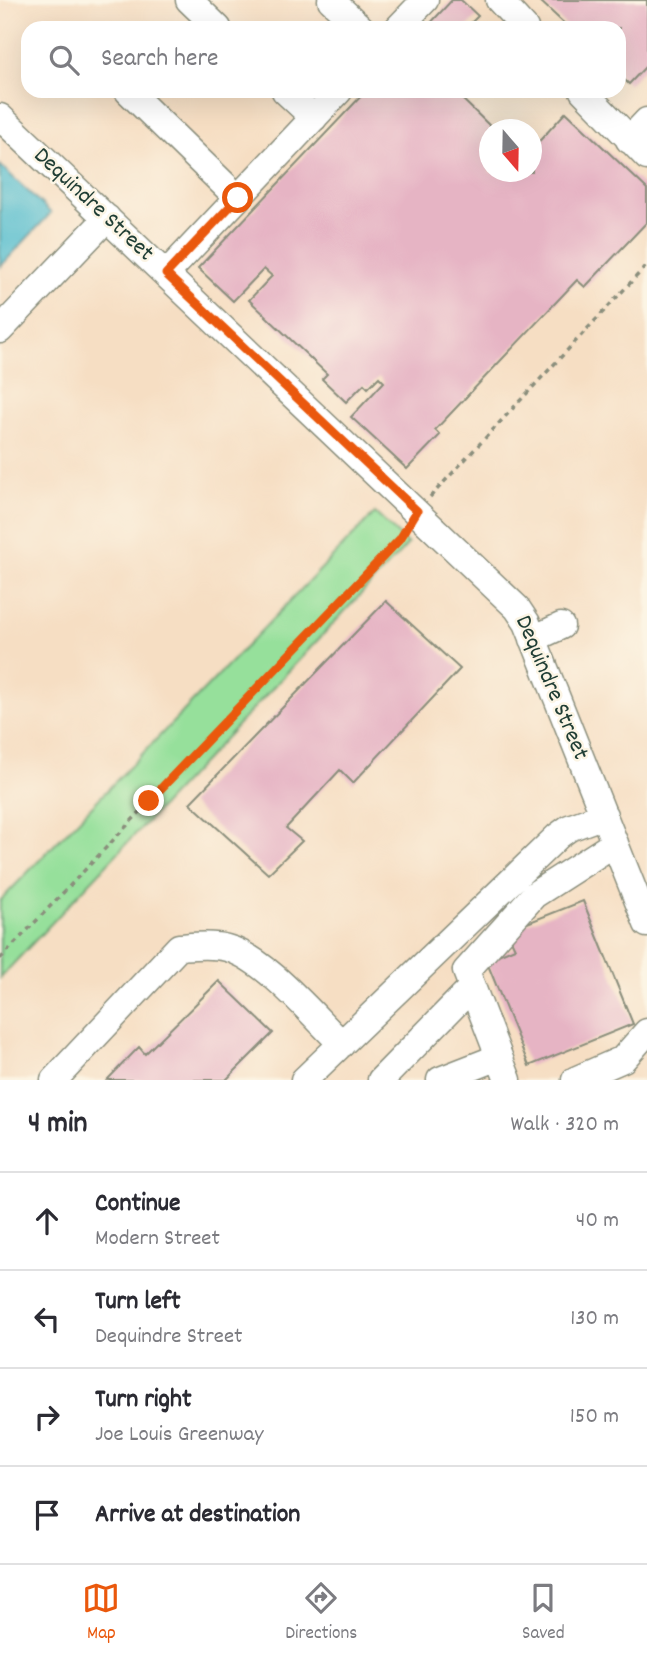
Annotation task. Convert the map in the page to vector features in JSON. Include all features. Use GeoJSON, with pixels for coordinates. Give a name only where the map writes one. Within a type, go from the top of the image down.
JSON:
{"type":"FeatureCollection","features":[{"type":"Feature","properties":{"kind":"street"},"geometry":{"type":"LineString","coordinates":[[189,0],[211,21]]}},
{"type":"Feature","properties":{"kind":"street"},"geometry":{"type":"LineString","coordinates":[[331,0],[354,21]]}},
{"type":"Feature","properties":{"kind":"street"},"geometry":{"type":"LineString","coordinates":[[405,21],[425,0]]}},
{"type":"Feature","properties":{"kind":"street"},"geometry":{"type":"LineString","coordinates":[[499,0],[515,21]]}},
{"type":"Feature","properties":{"kind":"street"},"geometry":{"type":"LineString","coordinates":[[135,98],[238,198]]}},
{"type":"Feature","properties":{"kind":"street"},"geometry":{"type":"LineString","coordinates":[[293,98],[314,118]]}},
{"type":"Feature","properties":{"kind":"street"},"geometry":{"type":"LineString","coordinates":[[166,274],[333,98]]}},
{"type":"Feature","properties":{"kind":"street"},"geometry":{"type":"LineString","coordinates":[[591,98],[641,140]]}},
{"type":"Feature","properties":{"kind":"street","name":"Dequindre Street"},"geometry":{"type":"LineString","coordinates":[[0,117],[508,597],[527,623],[647,924]]}},
{"type":"Feature","properties":{"kind":"street"},"geometry":{"type":"LineString","coordinates":[[0,330],[107,218]]}},
{"type":"Feature","properties":{"kind":"street"},"geometry":{"type":"LineString","coordinates":[[533,639],[561,626]]}},
{"type":"Feature","properties":{"kind":"street"},"geometry":{"type":"LineString","coordinates":[[304,1080],[558,836],[569,828],[604,815]]}},
{"type":"Feature","properties":{"kind":"street"},"geometry":{"type":"LineString","coordinates":[[440,1080],[504,1068],[466,971],[534,895],[615,843]]}},
{"type":"Feature","properties":{"kind":"street"},"geometry":{"type":"LineString","coordinates":[[54,1080],[179,947],[201,945],[228,948],[260,964],[342,1044]]}},
{"type":"Feature","properties":{"kind":"street"},"geometry":{"type":"LineString","coordinates":[[381,1080],[472,987]]}},
{"type":"Feature","properties":{"kind":"street"},"geometry":{"type":"LineString","coordinates":[[575,1080],[623,1059],[647,1032]]}},
{"type":"Feature","properties":{"kind":"path"},"geometry":{"type":"LineString","coordinates":[[0,959],[400,539],[417,511],[647,265]]}},
{"type":"Feature","properties":{"kind":"green space"},"geometry":{"type":"Polygon","coordinates":[[[375,513],[408,544],[0,978],[0,901],[375,513]]]}},
{"type":"Feature","properties":{"kind":"water"},"geometry":{"type":"Polygon","coordinates":[[[0,165],[51,213],[0,267],[0,165]]]}},
{"type":"Feature","properties":{"kind":"building"},"geometry":{"type":"Polygon","coordinates":[[[452,0],[461,0],[478,16],[473,21],[432,21],[452,0]]]}},
{"type":"Feature","properties":{"kind":"building"},"geometry":{"type":"Polygon","coordinates":[[[539,0],[647,0],[647,65],[629,84],[626,81],[626,21],[562,21],[539,0]]]}},
{"type":"Feature","properties":{"kind":"building"},"geometry":{"type":"Polygon","coordinates":[[[359,98],[461,98],[483,119],[479,119],[479,182],[542,182],[542,138],[566,112],[647,189],[647,222],[585,287],[577,280],[435,430],[440,435],[407,469],[351,417],[384,382],[379,377],[368,388],[364,384],[346,402],[322,379],[327,374],[249,300],[272,276],[264,269],[233,301],[198,268],[359,98]]]}},
{"type":"Feature","properties":{"kind":"building"},"geometry":{"type":"Polygon","coordinates":[[[386,601],[460,669],[353,783],[340,770],[286,828],[302,841],[268,874],[190,803],[386,601]]]}},
{"type":"Feature","properties":{"kind":"building"},"geometry":{"type":"Polygon","coordinates":[[[583,901],[633,1024],[529,1066],[486,960],[515,948],[507,931],[583,901]]]}},
{"type":"Feature","properties":{"kind":"building"},"geometry":{"type":"Polygon","coordinates":[[[219,981],[273,1033],[226,1080],[107,1080],[139,1047],[145,1054],[219,981]]]}},
{"type":"Feature","properties":{"kind":"route"},"geometry":{"type":"LineString","coordinates":[[149,801],[400,539],[417,511],[166,274],[238,198]]}}]}
